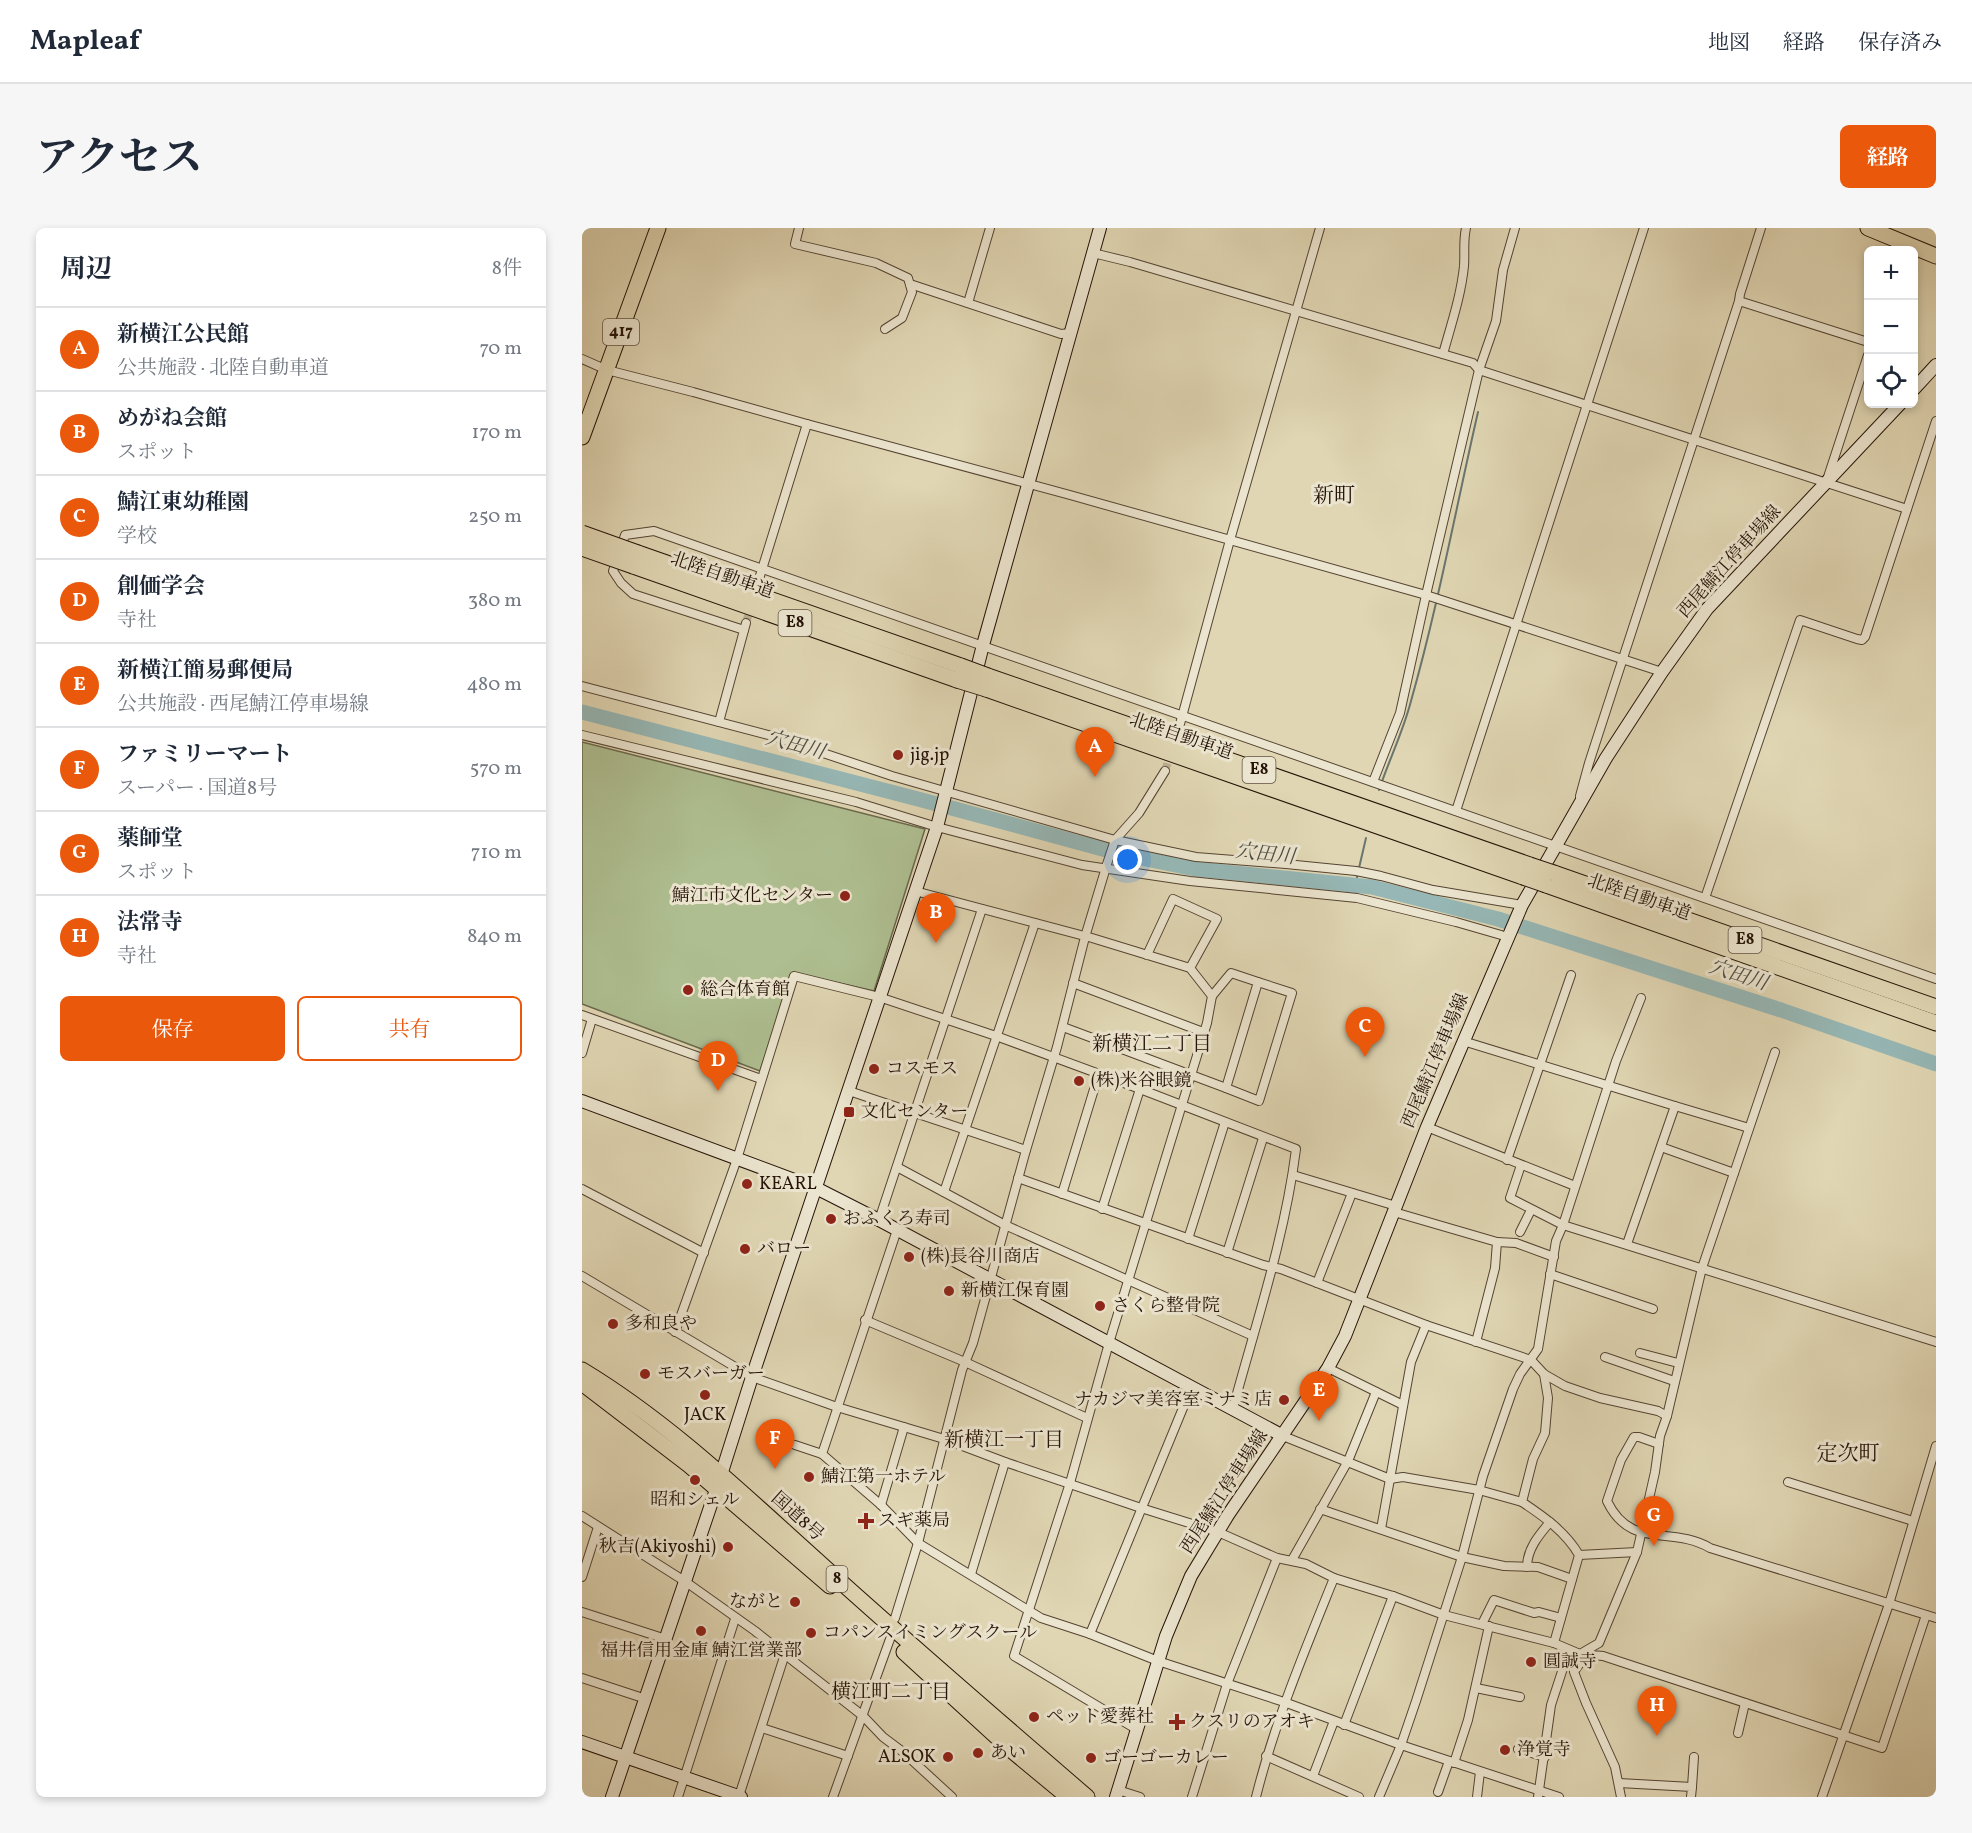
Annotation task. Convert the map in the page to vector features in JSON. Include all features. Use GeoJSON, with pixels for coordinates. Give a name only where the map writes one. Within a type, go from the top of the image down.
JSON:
{"type":"FeatureCollection","features":[{"type":"Feature","properties":{"kind":"highway","name":"417"},"geometry":{"type":"LineString","coordinates":[[582,437],[658,228]]}},
{"type":"Feature","properties":{"kind":"highway"},"geometry":{"type":"LineString","coordinates":[[1868,228],[1936,256]]}},
{"type":"Feature","properties":{"kind":"highway","name":"北陸自動車道"},"geometry":{"type":"LineString","coordinates":[[582,533],[635,559],[987,683],[1526,871],[1936,1008]]}},
{"type":"Feature","properties":{"kind":"highway","name":"北陸自動車道"},"geometry":{"type":"LineString","coordinates":[[582,548],[635,559]]}},
{"type":"Feature","properties":{"kind":"highway","name":"北陸自動車道"},"geometry":{"type":"LineString","coordinates":[[1550,879],[1936,1023]]}},
{"type":"Feature","properties":{"kind":"highway","name":"国道8号"},"geometry":{"type":"LineString","coordinates":[[582,1370],[623,1394],[719,1482],[890,1632],[1087,1797]]}},
{"type":"Feature","properties":{"kind":"highway","name":"国道8号"},"geometry":{"type":"LineString","coordinates":[[582,1383],[719,1482]]}},
{"type":"Feature","properties":{"kind":"highway","name":"国道8号"},"geometry":{"type":"LineString","coordinates":[[890,1632],[1010,1749],[1068,1797]]}},
{"type":"Feature","properties":{"kind":"street"},"geometry":{"type":"LineString","coordinates":[[799,228],[795,244],[876,262],[908,278],[912,292],[902,318],[885,329]]}},
{"type":"Feature","properties":{"kind":"street"},"geometry":{"type":"LineString","coordinates":[[968,303],[990,228]]}},
{"type":"Feature","properties":{"kind":"street"},"geometry":{"type":"LineString","coordinates":[[612,1797],[686,1582],[752,1377],[937,827],[983,645],[1100,228]]}},
{"type":"Feature","properties":{"kind":"street"},"geometry":{"type":"LineString","coordinates":[[1181,719],[1320,228]]}},
{"type":"Feature","properties":{"kind":"street"},"geometry":{"type":"LineString","coordinates":[[1443,354],[1464,265],[1463,241],[1466,228]]}},
{"type":"Feature","properties":{"kind":"street"},"geometry":{"type":"LineString","coordinates":[[1373,782],[1400,713],[1425,595],[1479,370],[1496,321],[1503,270],[1515,228]]}},
{"type":"Feature","properties":{"kind":"street"},"geometry":{"type":"LineString","coordinates":[[1456,811],[1644,228]]}},
{"type":"Feature","properties":{"kind":"street"},"geometry":{"type":"LineString","coordinates":[[1575,815],[1588,764],[1761,228]]}},
{"type":"Feature","properties":{"kind":"street"},"geometry":{"type":"LineString","coordinates":[[1093,253],[1473,363],[1479,370],[1907,509]]}},
{"type":"Feature","properties":{"kind":"street"},"geometry":{"type":"LineString","coordinates":[[910,284],[1061,334],[1070,333]]}},
{"type":"Feature","properties":{"kind":"street"},"geometry":{"type":"LineString","coordinates":[[1739,302],[1864,340]]}},
{"type":"Feature","properties":{"kind":"street"},"geometry":{"type":"LineString","coordinates":[[582,359],[607,370],[1425,595],[1662,672]]}},
{"type":"Feature","properties":{"kind":"street"},"geometry":{"type":"LineString","coordinates":[[1918,385],[1936,365]]}},
{"type":"Feature","properties":{"kind":"street"},"geometry":{"type":"LineString","coordinates":[[1826,483],[1864,370]]}},
{"type":"Feature","properties":{"kind":"street","name":"西尾鯖江停車場線"},"geometry":{"type":"LineString","coordinates":[[1117,1793],[1166,1636],[1191,1575],[1328,1368],[1345,1336],[1427,1127],[1520,909],[1606,758],[1662,672],[1707,609],[1896,408]]}},
{"type":"Feature","properties":{"kind":"street"},"geometry":{"type":"LineString","coordinates":[[1706,898],[1800,620],[1857,639],[1862,640],[1865,637],[1936,422]]}},
{"type":"Feature","properties":{"kind":"street"},"geometry":{"type":"LineString","coordinates":[[759,579],[807,424]]}},
{"type":"Feature","properties":{"kind":"street"},"geometry":{"type":"LineString","coordinates":[[719,722],[745,627],[633,594],[621,583],[613,571],[625,535],[654,531],[983,645],[1181,719],[1373,782],[1936,980]]}},
{"type":"Feature","properties":{"kind":"street"},"geometry":{"type":"LineString","coordinates":[[582,686],[772,736],[892,776],[1115,842],[1196,857],[1356,871],[1520,909]]}},
{"type":"Feature","properties":{"kind":"street"},"geometry":{"type":"LineString","coordinates":[[582,735],[856,802],[937,827],[1082,864],[1190,881],[1357,898],[1509,935]]}},
{"type":"Feature","properties":{"kind":"street"},"geometry":{"type":"LineString","coordinates":[[833,1797],[899,1608],[965,1362],[1063,1027],[1085,937],[1106,866],[1115,842],[1138,813],[1165,771]]}},
{"type":"Feature","properties":{"kind":"street"},"geometry":{"type":"LineString","coordinates":[[915,891],[1190,968],[1212,996]]}},
{"type":"Feature","properties":{"kind":"street"},"geometry":{"type":"LineString","coordinates":[[1147,955],[1173,899],[1220,921],[1190,968]]}},
{"type":"Feature","properties":{"kind":"street"},"geometry":{"type":"LineString","coordinates":[[879,1220],[982,909]]}},
{"type":"Feature","properties":{"kind":"street"},"geometry":{"type":"LineString","coordinates":[[944,1192],[1035,923]]}},
{"type":"Feature","properties":{"kind":"street"},"geometry":{"type":"LineString","coordinates":[[1063,1027],[1189,1075],[1226,1088],[1259,1101],[1292,993],[1231,973],[1212,996],[1203,1032],[1189,1075],[1109,1343],[1070,1483],[1014,1656],[1136,1729]]}},
{"type":"Feature","properties":{"kind":"street"},"geometry":{"type":"LineString","coordinates":[[1507,1160],[1571,975]]}},
{"type":"Feature","properties":{"kind":"street"},"geometry":{"type":"LineString","coordinates":[[675,1332],[737,1160],[794,976],[879,997],[996,1036],[1296,1149],[1293,1175],[1272,1268],[1233,1408]]}},
{"type":"Feature","properties":{"kind":"street"},"geometry":{"type":"LineString","coordinates":[[1226,1088],[1258,982]]}},
{"type":"Feature","properties":{"kind":"street"},"geometry":{"type":"LineString","coordinates":[[1073,983],[1203,1032]]}},
{"type":"Feature","properties":{"kind":"street"},"geometry":{"type":"LineString","coordinates":[[1379,1797],[1401,1745],[1444,1615],[1479,1490],[1513,1389],[1520,1374],[1538,1349],[1556,1241],[1610,1085],[1616,1061],[1641,998]]}},
{"type":"Feature","properties":{"kind":"street"},"geometry":{"type":"LineString","coordinates":[[582,1015],[761,1078]]}},
{"type":"Feature","properties":{"kind":"street"},"geometry":{"type":"LineString","coordinates":[[582,1053],[592,1019]]}},
{"type":"Feature","properties":{"kind":"street"},"geometry":{"type":"LineString","coordinates":[[1463,1041],[1749,1128]]}},
{"type":"Feature","properties":{"kind":"street"},"geometry":{"type":"LineString","coordinates":[[1621,1797],[1616,1767],[1586,1703],[1574,1672],[1575,1662],[1580,1654],[1599,1643],[1637,1552],[1659,1444],[1702,1268],[1775,1052]]}},
{"type":"Feature","properties":{"kind":"street"},"geometry":{"type":"LineString","coordinates":[[1062,1194],[1099,1073]]}},
{"type":"Feature","properties":{"kind":"street"},"geometry":{"type":"LineString","coordinates":[[1102,1209],[1140,1089]]}},
{"type":"Feature","properties":{"kind":"street"},"geometry":{"type":"LineString","coordinates":[[849,1091],[1026,1150]]}},
{"type":"Feature","properties":{"kind":"street"},"geometry":{"type":"LineString","coordinates":[[582,1101],[816,1188],[1283,1436],[1390,1479],[1403,1477],[1479,1490],[1522,1502],[1550,1522],[1573,1545],[1579,1555],[1554,1643]]}},
{"type":"Feature","properties":{"kind":"street"},"geometry":{"type":"LineString","coordinates":[[1628,1244],[1675,1106]]}},
{"type":"Feature","properties":{"kind":"street"},"geometry":{"type":"LineString","coordinates":[[1188,1239],[1225,1122]]}},
{"type":"Feature","properties":{"kind":"street"},"geometry":{"type":"LineString","coordinates":[[1427,1127],[1575,1186]]}},
{"type":"Feature","properties":{"kind":"street"},"geometry":{"type":"LineString","coordinates":[[1227,1253],[1263,1138]]}},
{"type":"Feature","properties":{"kind":"street"},"geometry":{"type":"LineString","coordinates":[[1661,1147],[1734,1173]]}},
{"type":"Feature","properties":{"kind":"street"},"geometry":{"type":"LineString","coordinates":[[1521,1165],[1510,1198],[1563,1225],[1936,1342]]}},
{"type":"Feature","properties":{"kind":"street"},"geometry":{"type":"LineString","coordinates":[[897,1167],[1005,1225],[1252,1336]]}},
{"type":"Feature","properties":{"kind":"street"},"geometry":{"type":"LineString","coordinates":[[1293,1175],[1497,1242],[1516,1243],[1554,1257]]}},
{"type":"Feature","properties":{"kind":"street"},"geometry":{"type":"LineString","coordinates":[[1018,1178],[1145,1225],[1317,1282],[1426,1325],[1531,1360],[1544,1374],[1565,1386],[1600,1398],[1658,1411],[1667,1416]]}},
{"type":"Feature","properties":{"kind":"street"},"geometry":{"type":"LineString","coordinates":[[582,1189],[704,1253]]}},
{"type":"Feature","properties":{"kind":"street"},"geometry":{"type":"LineString","coordinates":[[1317,1282],[1352,1193]]}},
{"type":"Feature","properties":{"kind":"street"},"geometry":{"type":"LineString","coordinates":[[1520,1232],[1531,1210]]}},
{"type":"Feature","properties":{"kind":"street"},"geometry":{"type":"LineString","coordinates":[[822,1454],[897,1230]]}},
{"type":"Feature","properties":{"kind":"street"},"geometry":{"type":"LineString","coordinates":[[1476,1342],[1495,1268],[1497,1242]]}},
{"type":"Feature","properties":{"kind":"street"},"geometry":{"type":"LineString","coordinates":[[1550,1274],[1653,1310]]}},
{"type":"Feature","properties":{"kind":"street"},"geometry":{"type":"LineString","coordinates":[[582,1276],[752,1377],[1218,1532],[1277,1558],[1306,1564],[1334,1578],[1444,1615],[1554,1643],[1580,1654]]}},
{"type":"Feature","properties":{"kind":"street"},"geometry":{"type":"LineString","coordinates":[[865,1320],[1088,1418]]}},
{"type":"Feature","properties":{"kind":"street"},"geometry":{"type":"LineString","coordinates":[[1381,1529],[1411,1362],[1426,1325]]}},
{"type":"Feature","properties":{"kind":"street"},"geometry":{"type":"LineString","coordinates":[[1640,1353],[1678,1363]]}},
{"type":"Feature","properties":{"kind":"street"},"geometry":{"type":"LineString","coordinates":[[1605,1357],[1674,1381]]}},
{"type":"Feature","properties":{"kind":"street"},"geometry":{"type":"LineString","coordinates":[[1328,1368],[1403,1405]]}},
{"type":"Feature","properties":{"kind":"street"},"geometry":{"type":"LineString","coordinates":[[1522,1502],[1533,1459],[1545,1433],[1548,1398],[1544,1374]]}},
{"type":"Feature","properties":{"kind":"street"},"geometry":{"type":"LineString","coordinates":[[1090,1634],[1192,1386]]}},
{"type":"Feature","properties":{"kind":"street"},"geometry":{"type":"LineString","coordinates":[[1292,1560],[1348,1461],[1376,1392]]}},
{"type":"Feature","properties":{"kind":"street"},"geometry":{"type":"LineString","coordinates":[[881,1505],[904,1427]]}},
{"type":"Feature","properties":{"kind":"street"},"geometry":{"type":"LineString","coordinates":[[1659,1444],[1634,1437],[1621,1460],[1607,1501],[1617,1518],[1630,1529],[1685,1539],[1936,1618]]}},
{"type":"Feature","properties":{"kind":"street"},"geometry":{"type":"LineString","coordinates":[[795,1445],[822,1454],[881,1505],[918,1543],[1041,1618],[1539,1794],[1559,1797]]}},
{"type":"Feature","properties":{"kind":"street"},"geometry":{"type":"LineString","coordinates":[[1822,1797],[1889,1604],[1936,1446]]}},
{"type":"Feature","properties":{"kind":"street"},"geometry":{"type":"LineString","coordinates":[[971,1574],[1005,1462]]}},
{"type":"Feature","properties":{"kind":"street"},"geometry":{"type":"LineString","coordinates":[[1788,1482],[1913,1521]]}},
{"type":"Feature","properties":{"kind":"street"},"geometry":{"type":"LineString","coordinates":[[1320,1509],[1462,1557],[1504,1566],[1538,1567],[1572,1579]]}},
{"type":"Feature","properties":{"kind":"street"},"geometry":{"type":"LineString","coordinates":[[582,1516],[686,1582],[785,1654],[863,1716],[883,1737],[903,1752],[952,1797]]}},
{"type":"Feature","properties":{"kind":"street"},"geometry":{"type":"LineString","coordinates":[[1527,1567],[1527,1558],[1531,1548],[1550,1522]]}},
{"type":"Feature","properties":{"kind":"street"},"geometry":{"type":"LineString","coordinates":[[582,1577],[598,1527]]}},
{"type":"Feature","properties":{"kind":"street"},"geometry":{"type":"LineString","coordinates":[[1579,1555],[1637,1552]]}},
{"type":"Feature","properties":{"kind":"street"},"geometry":{"type":"LineString","coordinates":[[1191,1797],[1227,1684],[1277,1558]]}},
{"type":"Feature","properties":{"kind":"street"},"geometry":{"type":"LineString","coordinates":[[1256,1797],[1266,1756],[1284,1702],[1334,1578]]}},
{"type":"Feature","properties":{"kind":"street"},"geometry":{"type":"LineString","coordinates":[[1344,1725],[1393,1596]]}},
{"type":"Feature","properties":{"kind":"street"},"geometry":{"type":"LineString","coordinates":[[1438,1792],[1468,1720],[1476,1688],[1486,1625],[1494,1600],[1534,1613],[1539,1612],[1561,1618]]}},
{"type":"Feature","properties":{"kind":"street"},"geometry":{"type":"LineString","coordinates":[[582,1612],[666,1639]]}},
{"type":"Feature","properties":{"kind":"street"},"geometry":{"type":"LineString","coordinates":[[1574,1672],[1583,1659],[1595,1655],[1603,1656],[1882,1748],[1926,1615]]}},
{"type":"Feature","properties":{"kind":"street"},"geometry":{"type":"LineString","coordinates":[[678,1797],[735,1619]]}},
{"type":"Feature","properties":{"kind":"street"},"geometry":{"type":"LineString","coordinates":[[1539,1794],[1551,1705],[1569,1650]]}},
{"type":"Feature","properties":{"kind":"street"},"geometry":{"type":"LineString","coordinates":[[582,1742],[740,1797],[785,1654]]}},
{"type":"Feature","properties":{"kind":"street"},"geometry":{"type":"LineString","coordinates":[[582,1678],[646,1699]]}},
{"type":"Feature","properties":{"kind":"street"},"geometry":{"type":"LineString","coordinates":[[1476,1688],[1520,1697]]}},
{"type":"Feature","properties":{"kind":"street"},"geometry":{"type":"LineString","coordinates":[[1738,1733],[1745,1703]]}},
{"type":"Feature","properties":{"kind":"street"},"geometry":{"type":"LineString","coordinates":[[1313,1776],[1334,1721]]}},
{"type":"Feature","properties":{"kind":"street"},"geometry":{"type":"LineString","coordinates":[[762,1728],[848,1756]]}},
{"type":"Feature","properties":{"kind":"street"},"geometry":{"type":"LineString","coordinates":[[1518,1749],[1545,1757]]}},
{"type":"Feature","properties":{"kind":"street"},"geometry":{"type":"LineString","coordinates":[[1266,1756],[1359,1797]]}},
{"type":"Feature","properties":{"kind":"street"},"geometry":{"type":"LineString","coordinates":[[1691,1797],[1694,1757]]}},
{"type":"Feature","properties":{"kind":"street"},"geometry":{"type":"LineString","coordinates":[[1477,1797],[1480,1773]]}},
{"type":"Feature","properties":{"kind":"street"},"geometry":{"type":"LineString","coordinates":[[1619,1783],[1692,1787]]}},
{"type":"Feature","properties":{"kind":"street"},"geometry":{"type":"LineString","coordinates":[[1117,1793],[1140,1797]]}},
{"type":"Feature","properties":{"kind":"green space"},"geometry":{"type":"Polygon","coordinates":[[[582,742],[925,829],[874,991],[794,973],[760,1071],[582,1004],[582,742]]]}},
{"type":"Feature","properties":{"kind":"waterway"},"geometry":{"type":"LineString","coordinates":[[1379,790],[1404,724],[1421,665],[1478,412]]}},
{"type":"Feature","properties":{"kind":"waterway","name":"穴田川"},"geometry":{"type":"LineString","coordinates":[[582,712],[1121,854],[1195,869],[1372,887],[1498,919],[1781,1010],[1936,1064]]}},
{"type":"Feature","properties":{"kind":"waterway"},"geometry":{"type":"LineString","coordinates":[[1359,868],[1366,838]]}},
{"type":"Feature","properties":{"kind":"waterway"},"geometry":{"type":"LineString","coordinates":[[1355,885],[1358,873]]}},
{"type":"Feature","properties":{"kind":"tunnel"},"geometry":{"type":"LineString","coordinates":[[746,623],[759,579]]}},
{"type":"Feature","properties":{"kind":"tunnel"},"geometry":{"type":"LineString","coordinates":[[1165,771],[1180,724]]}},
{"type":"Feature","properties":{"kind":"place","name":"jig.jp"},"geometry":{"type":"Point","coordinates":[898,755]}},
{"type":"Feature","properties":{"kind":"place","name":"新横江公民館"},"geometry":{"type":"Point","coordinates":[1095,777]}},
{"type":"Feature","properties":{"kind":"place","name":"鯖江市文化センター"},"geometry":{"type":"Point","coordinates":[845,896]}},
{"type":"Feature","properties":{"kind":"place","name":"めがね会館"},"geometry":{"type":"Point","coordinates":[936,943]}},
{"type":"Feature","properties":{"kind":"place","name":"総合体育館"},"geometry":{"type":"Point","coordinates":[688,990]}},
{"type":"Feature","properties":{"kind":"place","name":"鯖江東幼稚園"},"geometry":{"type":"Point","coordinates":[1365,1057]}},
{"type":"Feature","properties":{"kind":"place","name":"コスモス"},"geometry":{"type":"Point","coordinates":[874,1069]}},
{"type":"Feature","properties":{"kind":"place","name":"(株)米谷眼鏡"},"geometry":{"type":"Point","coordinates":[1079,1081]}},
{"type":"Feature","properties":{"kind":"place","name":"創価学会"},"geometry":{"type":"Point","coordinates":[718,1091]}},
{"type":"Feature","properties":{"kind":"place","name":"文化センター"},"geometry":{"type":"Point","coordinates":[849,1112]}},
{"type":"Feature","properties":{"kind":"place","name":"KEARL"},"geometry":{"type":"Point","coordinates":[747,1184]}},
{"type":"Feature","properties":{"kind":"place","name":"おふくろ寿司"},"geometry":{"type":"Point","coordinates":[831,1219]}},
{"type":"Feature","properties":{"kind":"place","name":"バロー"},"geometry":{"type":"Point","coordinates":[745,1249]}},
{"type":"Feature","properties":{"kind":"place","name":"(株)長谷川商店"},"geometry":{"type":"Point","coordinates":[909,1257]}},
{"type":"Feature","properties":{"kind":"place","name":"新横江保育園"},"geometry":{"type":"Point","coordinates":[949,1291]}},
{"type":"Feature","properties":{"kind":"place","name":"さくら整骨院"},"geometry":{"type":"Point","coordinates":[1100,1306]}},
{"type":"Feature","properties":{"kind":"place","name":"多和良や"},"geometry":{"type":"Point","coordinates":[613,1324]}},
{"type":"Feature","properties":{"kind":"place","name":"モスバーガー"},"geometry":{"type":"Point","coordinates":[645,1374]}},
{"type":"Feature","properties":{"kind":"place","name":"JACK"},"geometry":{"type":"Point","coordinates":[705,1395]}},
{"type":"Feature","properties":{"kind":"place","name":"ナカジマ美容室ミナミ店"},"geometry":{"type":"Point","coordinates":[1284,1400]}},
{"type":"Feature","properties":{"kind":"place","name":"新横江簡易郵便局"},"geometry":{"type":"Point","coordinates":[1319,1421]}},
{"type":"Feature","properties":{"kind":"place","name":"ファミリーマート"},"geometry":{"type":"Point","coordinates":[775,1469]}},
{"type":"Feature","properties":{"kind":"place","name":"鯖江第一ホテル"},"geometry":{"type":"Point","coordinates":[809,1477]}},
{"type":"Feature","properties":{"kind":"place","name":"昭和シェル"},"geometry":{"type":"Point","coordinates":[695,1480]}},
{"type":"Feature","properties":{"kind":"place","name":"スギ薬局"},"geometry":{"type":"Point","coordinates":[866,1521]}},
{"type":"Feature","properties":{"kind":"place","name":"薬師堂"},"geometry":{"type":"Point","coordinates":[1654,1546]}},
{"type":"Feature","properties":{"kind":"place","name":"秋吉(Akiyoshi)"},"geometry":{"type":"Point","coordinates":[728,1547]}},
{"type":"Feature","properties":{"kind":"place","name":"ながと"},"geometry":{"type":"Point","coordinates":[795,1602]}},
{"type":"Feature","properties":{"kind":"place","name":"福井信用金庫 鯖江営業部"},"geometry":{"type":"Point","coordinates":[701,1631]}},
{"type":"Feature","properties":{"kind":"place","name":"コパンスイミングスクール"},"geometry":{"type":"Point","coordinates":[811,1633]}},
{"type":"Feature","properties":{"kind":"place","name":"圓誠寺"},"geometry":{"type":"Point","coordinates":[1531,1662]}},
{"type":"Feature","properties":{"kind":"place","name":"ペット愛葬社"},"geometry":{"type":"Point","coordinates":[1034,1717]}},
{"type":"Feature","properties":{"kind":"place","name":"クスリのアオキ"},"geometry":{"type":"Point","coordinates":[1177,1722]}},
{"type":"Feature","properties":{"kind":"place","name":"法常寺"},"geometry":{"type":"Point","coordinates":[1657,1736]}},
{"type":"Feature","properties":{"kind":"place","name":"浄覚寺"},"geometry":{"type":"Point","coordinates":[1505,1750]}},
{"type":"Feature","properties":{"kind":"place","name":"あい"},"geometry":{"type":"Point","coordinates":[978,1753]}},
{"type":"Feature","properties":{"kind":"place","name":"ALSOK"},"geometry":{"type":"Point","coordinates":[948,1757]}},
{"type":"Feature","properties":{"kind":"place","name":"ゴーゴーカレー"},"geometry":{"type":"Point","coordinates":[1091,1758]}},
{"type":"Feature","properties":{"kind":"district","name":"新町"},"geometry":{"type":"Point","coordinates":[1334,496]}},
{"type":"Feature","properties":{"kind":"district","name":"新横江二丁目"},"geometry":{"type":"Point","coordinates":[1152,1045]}},
{"type":"Feature","properties":{"kind":"district","name":"新横江一丁目"},"geometry":{"type":"Point","coordinates":[1004,1441]}},
{"type":"Feature","properties":{"kind":"district","name":"定次町"},"geometry":{"type":"Point","coordinates":[1848,1454]}},
{"type":"Feature","properties":{"kind":"district","name":"横江町二丁目"},"geometry":{"type":"Point","coordinates":[891,1693]}}]}
